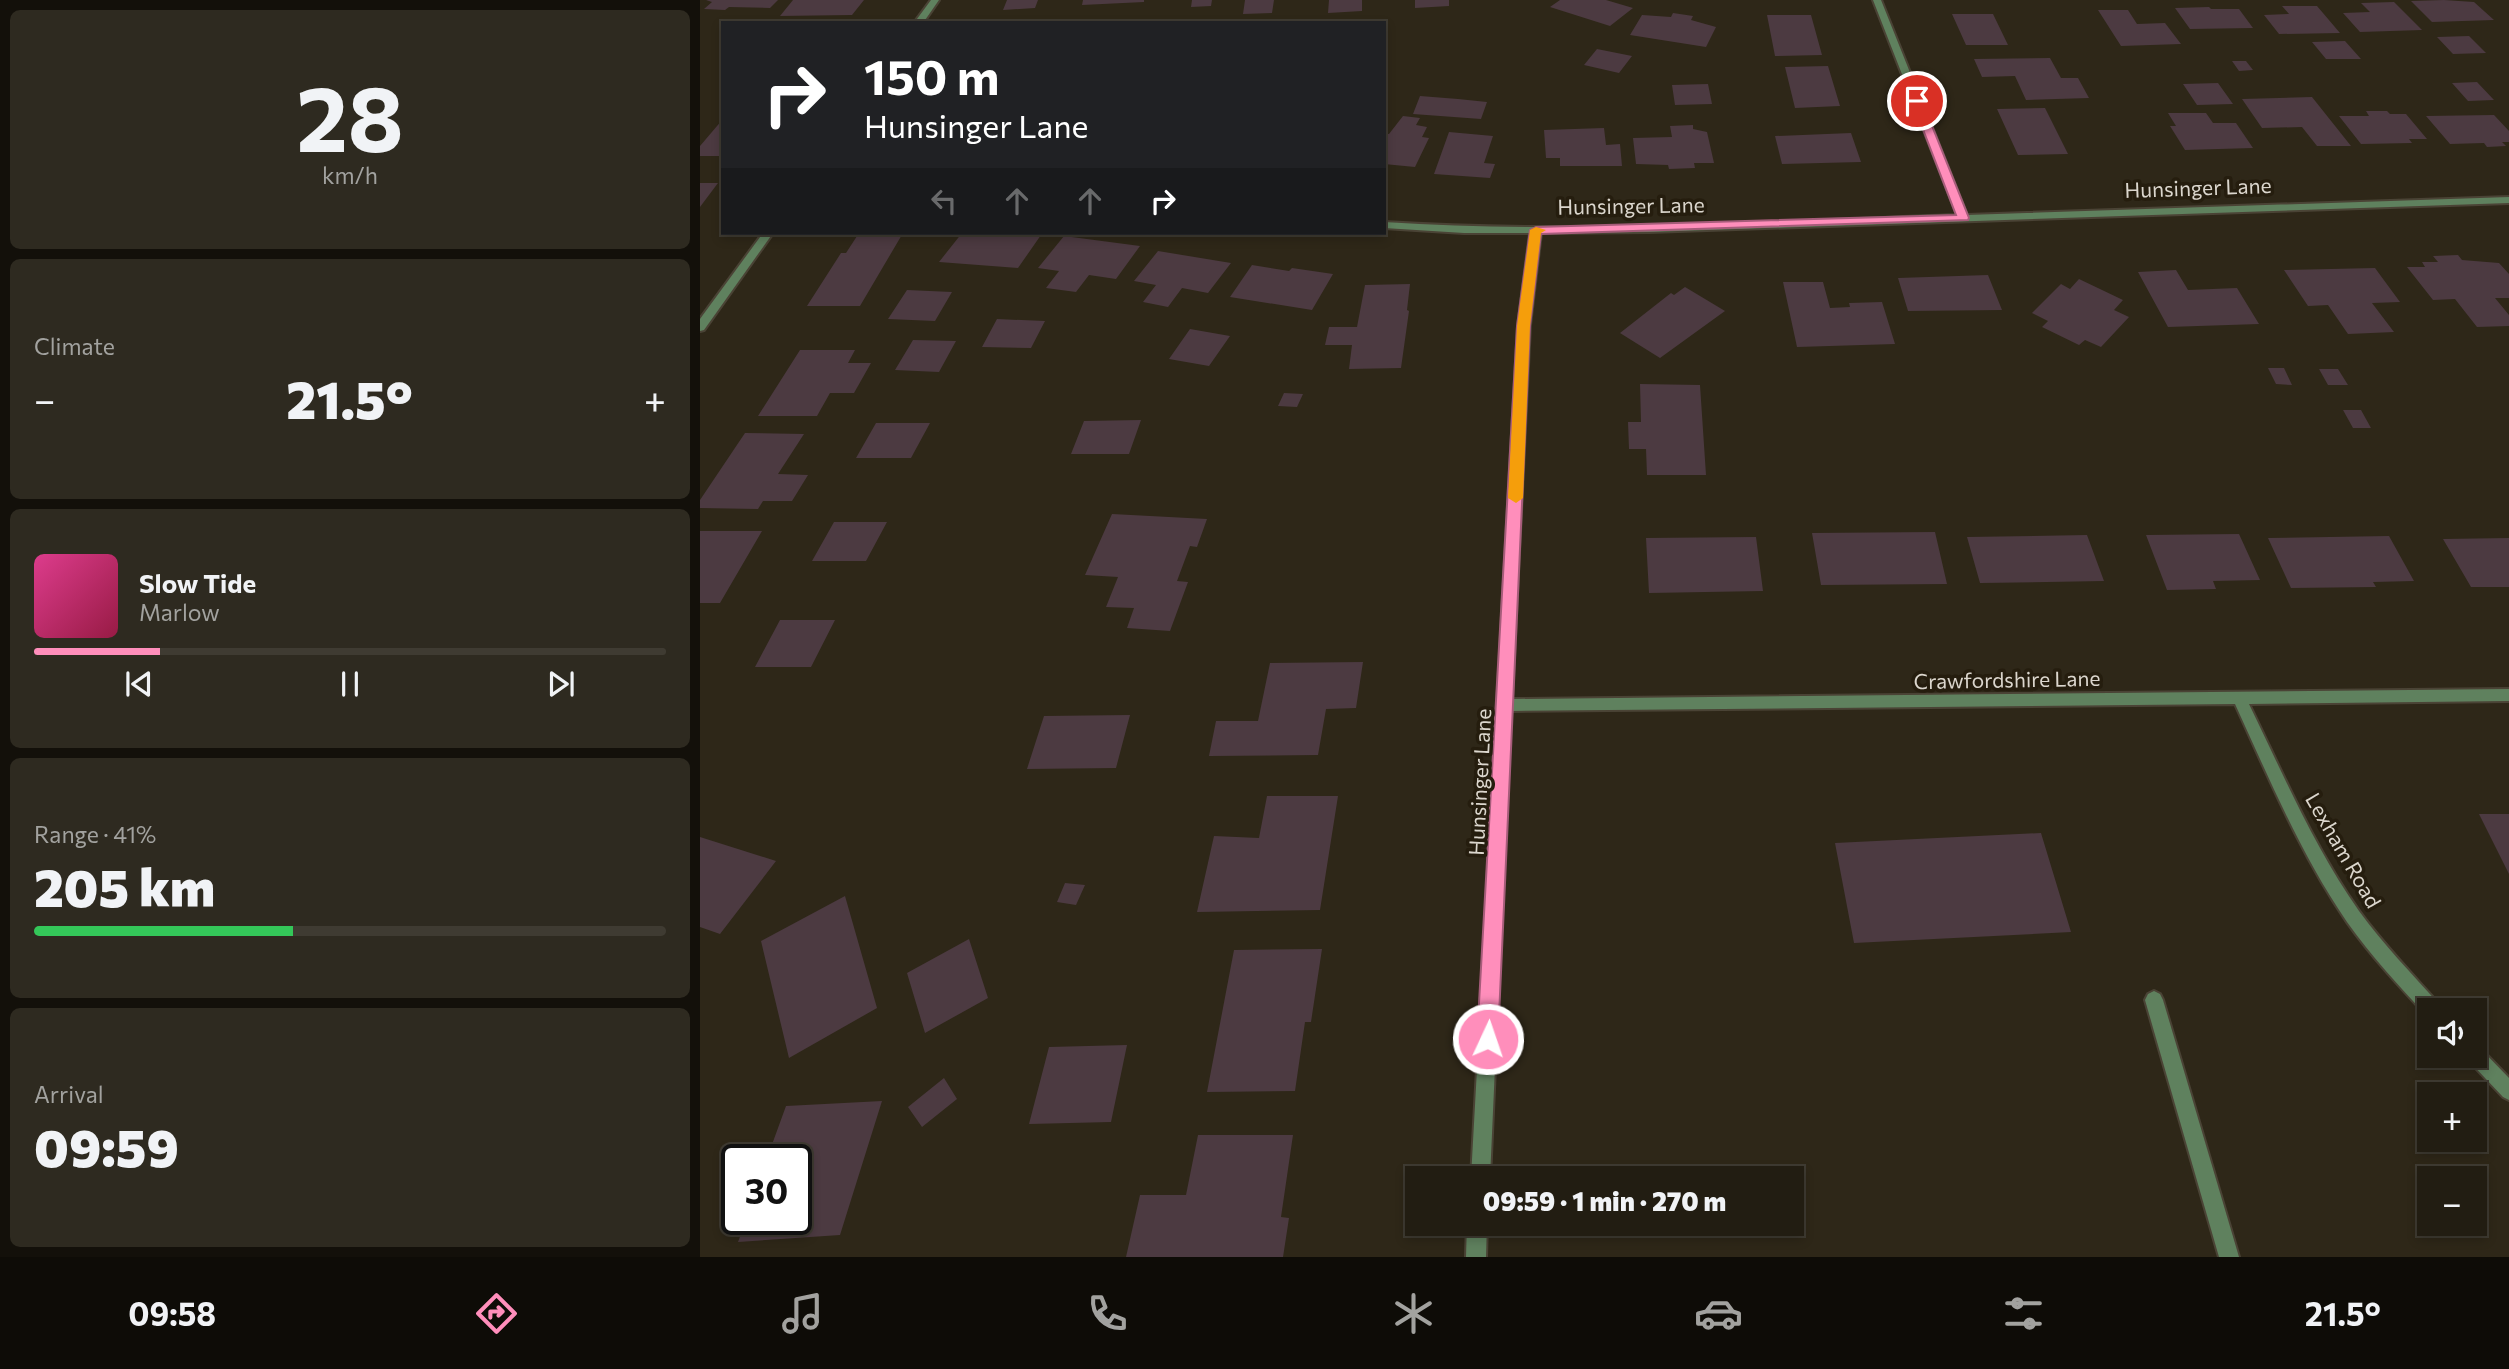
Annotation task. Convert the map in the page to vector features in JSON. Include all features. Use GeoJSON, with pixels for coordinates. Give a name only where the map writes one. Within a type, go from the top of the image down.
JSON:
{"type":"FeatureCollection","features":[{"type":"Feature","properties":{"kind":"street"},"geometry":{"type":"LineString","coordinates":[[919,21],[935,0]]}},
{"type":"Feature","properties":{"kind":"street"},"geometry":{"type":"LineString","coordinates":[[1877,0],[1964,218]]}},
{"type":"Feature","properties":{"kind":"street","name":"Hunsinger Lane"},"geometry":{"type":"LineString","coordinates":[[1481,1166],[1524,326],[1536,230],[2509,200]]}},
{"type":"Feature","properties":{"kind":"street"},"geometry":{"type":"LineString","coordinates":[[1386,225],[1464,230],[1536,230]]}},
{"type":"Feature","properties":{"kind":"street"},"geometry":{"type":"LineString","coordinates":[[700,327],[767,235]]}},
{"type":"Feature","properties":{"kind":"street","name":"Crawfordshire Lane"},"geometry":{"type":"LineString","coordinates":[[1506,705],[2509,695]]}},
{"type":"Feature","properties":{"kind":"street","name":"Lexham Road"},"geometry":{"type":"LineString","coordinates":[[2239,698],[2310,844],[2344,904],[2385,958],[2422,998]]}},
{"type":"Feature","properties":{"kind":"street"},"geometry":{"type":"LineString","coordinates":[[2154,1000],[2229,1257]]}},
{"type":"Feature","properties":{"kind":"street"},"geometry":{"type":"LineString","coordinates":[[2487,1068],[2509,1091]]}},
{"type":"Feature","properties":{"kind":"street"},"geometry":{"type":"LineString","coordinates":[[1476,1257],[1477,1236]]}},
{"type":"Feature","properties":{"kind":"building"},"geometry":{"type":"Polygon","coordinates":[[[706,0],[778,0],[770,8],[729,7],[725,10],[704,9],[712,2],[706,0]]]}},
{"type":"Feature","properties":{"kind":"building"},"geometry":{"type":"Polygon","coordinates":[[[793,0],[864,0],[852,15],[780,16],[793,0]]]}},
{"type":"Feature","properties":{"kind":"building"},"geometry":{"type":"Polygon","coordinates":[[[1007,0],[1038,0],[1035,8],[1003,10],[1007,0]]]}},
{"type":"Feature","properties":{"kind":"building"},"geometry":{"type":"Polygon","coordinates":[[[1083,0],[1144,0],[1144,2],[1082,5],[1083,0]]]}},
{"type":"Feature","properties":{"kind":"building"},"geometry":{"type":"Polygon","coordinates":[[[1192,0],[1212,0],[1211,6],[1191,7],[1192,0]]]}},
{"type":"Feature","properties":{"kind":"building"},"geometry":{"type":"Polygon","coordinates":[[[1245,0],[1274,0],[1272,13],[1243,14],[1245,0]]]}},
{"type":"Feature","properties":{"kind":"building"},"geometry":{"type":"Polygon","coordinates":[[[1329,0],[1362,0],[1362,11],[1328,13],[1329,0]]]}},
{"type":"Feature","properties":{"kind":"building"},"geometry":{"type":"Polygon","coordinates":[[[1415,0],[1449,0],[1449,6],[1415,8],[1415,0]]]}},
{"type":"Feature","properties":{"kind":"building"},"geometry":{"type":"Polygon","coordinates":[[[1560,0],[1606,0],[1633,8],[1610,26],[1550,7],[1560,0]]]}},
{"type":"Feature","properties":{"kind":"building"},"geometry":{"type":"Polygon","coordinates":[[[2411,1],[2474,2],[2494,20],[2432,22],[2411,1]]]}},
{"type":"Feature","properties":{"kind":"building"},"geometry":{"type":"Polygon","coordinates":[[[2394,2],[2422,30],[2360,32],[2343,13],[2370,12],[2361,3],[2394,2]]]}},
{"type":"Feature","properties":{"kind":"building"},"geometry":{"type":"Polygon","coordinates":[[[2282,6],[2317,6],[2340,33],[2279,34],[2264,15],[2289,14],[2282,6]]]}},
{"type":"Feature","properties":{"kind":"building"},"geometry":{"type":"Polygon","coordinates":[[[2175,8],[2239,9],[2253,28],[2190,29],[2175,8]]]}},
{"type":"Feature","properties":{"kind":"building"},"geometry":{"type":"Polygon","coordinates":[[[2098,10],[2128,10],[2137,24],[2165,23],[2181,44],[2121,46],[2098,10]]]}},
{"type":"Feature","properties":{"kind":"building"},"geometry":{"type":"Polygon","coordinates":[[[1673,13],[1693,16],[1691,20],[1716,27],[1706,47],[1630,35],[1642,15],[1671,17],[1673,13]]]}},
{"type":"Feature","properties":{"kind":"building"},"geometry":{"type":"Polygon","coordinates":[[[1952,14],[1993,14],[2008,45],[1966,45],[1952,14]]]}},
{"type":"Feature","properties":{"kind":"building"},"geometry":{"type":"Polygon","coordinates":[[[1767,15],[1811,15],[1822,55],[1775,56],[1767,15]]]}},
{"type":"Feature","properties":{"kind":"building"},"geometry":{"type":"Polygon","coordinates":[[[2469,36],[2486,53],[2453,54],[2437,37],[2469,36]]]}},
{"type":"Feature","properties":{"kind":"building"},"geometry":{"type":"Polygon","coordinates":[[[2345,41],[2361,59],[2326,59],[2312,42],[2345,41]]]}},
{"type":"Feature","properties":{"kind":"building"},"geometry":{"type":"Polygon","coordinates":[[[1597,49],[1632,56],[1619,73],[1584,65],[1597,49]]]}},
{"type":"Feature","properties":{"kind":"building"},"geometry":{"type":"Polygon","coordinates":[[[2050,58],[2061,78],[2078,78],[2089,98],[2026,100],[2015,76],[1982,77],[1974,59],[2050,58]]]}},
{"type":"Feature","properties":{"kind":"building"},"geometry":{"type":"Polygon","coordinates":[[[2232,61],[2246,61],[2253,70],[2239,71],[2232,61]]]}},
{"type":"Feature","properties":{"kind":"building"},"geometry":{"type":"Polygon","coordinates":[[[1828,66],[1840,106],[1795,108],[1785,67],[1828,66]]]}},
{"type":"Feature","properties":{"kind":"building"},"geometry":{"type":"Polygon","coordinates":[[[2477,82],[2494,100],[2468,101],[2452,83],[2477,82]]]}},
{"type":"Feature","properties":{"kind":"building"},"geometry":{"type":"Polygon","coordinates":[[[2218,83],[2233,104],[2197,105],[2183,84],[2218,83]]]}},
{"type":"Feature","properties":{"kind":"building"},"geometry":{"type":"Polygon","coordinates":[[[1708,84],[1712,104],[1675,105],[1672,85],[1708,84]]]}},
{"type":"Feature","properties":{"kind":"building"},"geometry":{"type":"Polygon","coordinates":[[[1420,96],[1487,102],[1481,119],[1413,114],[1420,96]]]}},
{"type":"Feature","properties":{"kind":"building"},"geometry":{"type":"Polygon","coordinates":[[[2312,97],[2351,146],[2317,146],[2302,127],[2262,128],[2242,99],[2312,97]]]}},
{"type":"Feature","properties":{"kind":"building"},"geometry":{"type":"Polygon","coordinates":[[[2045,108],[2068,154],[2018,155],[1997,109],[2045,108]]]}},
{"type":"Feature","properties":{"kind":"building"},"geometry":{"type":"Polygon","coordinates":[[[2366,111],[2406,114],[2427,139],[2409,139],[2412,143],[2361,144],[2339,116],[2369,116],[2366,111]]]}},
{"type":"Feature","properties":{"kind":"building"},"geometry":{"type":"Polygon","coordinates":[[[2168,113],[2206,113],[2213,123],[2236,123],[2253,148],[2185,150],[2170,126],[2176,126],[2168,113]]]}},
{"type":"Feature","properties":{"kind":"building"},"geometry":{"type":"Polygon","coordinates":[[[2494,115],[2509,131],[2509,142],[2502,142],[2506,146],[2487,147],[2484,143],[2450,144],[2426,116],[2494,115]]]}},
{"type":"Feature","properties":{"kind":"building"},"geometry":{"type":"Polygon","coordinates":[[[1403,116],[1420,118],[1416,125],[1427,127],[1422,137],[1429,138],[1415,167],[1386,164],[1386,134],[1389,134],[1403,116]]]}},
{"type":"Feature","properties":{"kind":"building"},"geometry":{"type":"Polygon","coordinates":[[[721,121],[721,156],[700,156],[700,146],[721,121]]]}},
{"type":"Feature","properties":{"kind":"building"},"geometry":{"type":"Polygon","coordinates":[[[1693,125],[1693,129],[1707,132],[1714,163],[1694,163],[1695,168],[1669,169],[1668,165],[1636,164],[1633,138],[1672,137],[1670,126],[1693,125]]]}},
{"type":"Feature","properties":{"kind":"building"},"geometry":{"type":"Polygon","coordinates":[[[1604,128],[1606,145],[1620,144],[1622,166],[1560,166],[1560,158],[1546,158],[1544,130],[1604,128]]]}},
{"type":"Feature","properties":{"kind":"building"},"geometry":{"type":"Polygon","coordinates":[[[1449,132],[1493,136],[1484,163],[1495,164],[1490,178],[1434,174],[1449,132]]]}},
{"type":"Feature","properties":{"kind":"building"},"geometry":{"type":"Polygon","coordinates":[[[1851,133],[1861,162],[1782,164],[1775,136],[1851,133]]]}},
{"type":"Feature","properties":{"kind":"building"},"geometry":{"type":"Polygon","coordinates":[[[700,183],[718,183],[700,207],[700,183]]]}},
{"type":"Feature","properties":{"kind":"building"},"geometry":{"type":"Polygon","coordinates":[[[858,235],[902,235],[860,306],[807,306],[841,253],[846,253],[858,235]]]}},
{"type":"Feature","properties":{"kind":"building"},"geometry":{"type":"Polygon","coordinates":[[[960,235],[1041,235],[1018,268],[939,262],[960,235]]]}},
{"type":"Feature","properties":{"kind":"building"},"geometry":{"type":"Polygon","coordinates":[[[1064,236],[1140,246],[1116,279],[1089,275],[1076,292],[1046,288],[1059,271],[1038,268],[1064,236]]]}},
{"type":"Feature","properties":{"kind":"building"},"geometry":{"type":"Polygon","coordinates":[[[1158,251],[1231,263],[1208,293],[1182,288],[1168,307],[1143,302],[1156,285],[1134,281],[1158,251]]]}},
{"type":"Feature","properties":{"kind":"building"},"geometry":{"type":"Polygon","coordinates":[[[2458,255],[2462,260],[2499,263],[2509,274],[2509,298],[2495,298],[2509,315],[2509,326],[2477,327],[2455,299],[2433,300],[2407,267],[2425,267],[2422,262],[2438,262],[2433,256],[2458,255]]]}},
{"type":"Feature","properties":{"kind":"building"},"geometry":{"type":"Polygon","coordinates":[[[1252,265],[1333,274],[1312,310],[1230,297],[1252,265]]]}},
{"type":"Feature","properties":{"kind":"building"},"geometry":{"type":"Polygon","coordinates":[[[2375,268],[2400,302],[2372,303],[2394,332],[2348,334],[2328,305],[2308,306],[2284,270],[2375,268]]]}},
{"type":"Feature","properties":{"kind":"building"},"geometry":{"type":"Polygon","coordinates":[[[2176,270],[2188,290],[2237,288],[2259,324],[2168,327],[2138,272],[2176,270]]]}},
{"type":"Feature","properties":{"kind":"building"},"geometry":{"type":"Polygon","coordinates":[[[1988,275],[2002,310],[1908,311],[1898,278],[1988,275]]]}},
{"type":"Feature","properties":{"kind":"building"},"geometry":{"type":"Polygon","coordinates":[[[2079,279],[2123,300],[2114,310],[2129,317],[2101,347],[2085,340],[2079,345],[2042,327],[2048,321],[2032,313],[2061,284],[2070,289],[2079,279]]]}},
{"type":"Feature","properties":{"kind":"building"},"geometry":{"type":"Polygon","coordinates":[[[1783,282],[1823,282],[1830,308],[1850,307],[1849,303],[1882,302],[1895,344],[1797,347],[1783,282]]]}},
{"type":"Feature","properties":{"kind":"building"},"geometry":{"type":"Polygon","coordinates":[[[1410,284],[1401,368],[1349,369],[1352,345],[1325,345],[1329,327],[1357,327],[1365,285],[1410,284]]]}},
{"type":"Feature","properties":{"kind":"building"},"geometry":{"type":"Polygon","coordinates":[[[1685,287],[1725,311],[1660,358],[1620,333],[1671,293],[1674,295],[1685,287]]]}},
{"type":"Feature","properties":{"kind":"building"},"geometry":{"type":"Polygon","coordinates":[[[907,290],[952,292],[935,321],[888,319],[907,290]]]}},
{"type":"Feature","properties":{"kind":"building"},"geometry":{"type":"Polygon","coordinates":[[[997,319],[1045,321],[1031,348],[982,347],[997,319]]]}},
{"type":"Feature","properties":{"kind":"building"},"geometry":{"type":"Polygon","coordinates":[[[1190,329],[1230,336],[1209,366],[1169,359],[1190,329]]]}},
{"type":"Feature","properties":{"kind":"building"},"geometry":{"type":"Polygon","coordinates":[[[913,340],[956,341],[939,372],[895,370],[913,340]]]}},
{"type":"Feature","properties":{"kind":"building"},"geometry":{"type":"Polygon","coordinates":[[[800,350],[855,350],[848,363],[871,363],[854,393],[830,393],[817,416],[758,416],[800,350]]]}},
{"type":"Feature","properties":{"kind":"building"},"geometry":{"type":"Polygon","coordinates":[[[2268,368],[2284,368],[2292,385],[2276,384],[2268,368]]]}},
{"type":"Feature","properties":{"kind":"building"},"geometry":{"type":"Polygon","coordinates":[[[2319,369],[2338,369],[2348,385],[2328,385],[2319,369]]]}},
{"type":"Feature","properties":{"kind":"building"},"geometry":{"type":"Polygon","coordinates":[[[1640,384],[1700,385],[1706,475],[1647,475],[1646,449],[1629,449],[1628,422],[1641,422],[1640,384]]]}},
{"type":"Feature","properties":{"kind":"building"},"geometry":{"type":"Polygon","coordinates":[[[1284,393],[1303,394],[1297,407],[1278,406],[1284,393]]]}},
{"type":"Feature","properties":{"kind":"building"},"geometry":{"type":"Polygon","coordinates":[[[2343,410],[2361,410],[2371,428],[2353,428],[2343,410]]]}},
{"type":"Feature","properties":{"kind":"building"},"geometry":{"type":"Polygon","coordinates":[[[1141,420],[1129,454],[1071,454],[1084,421],[1141,420]]]}},
{"type":"Feature","properties":{"kind":"building"},"geometry":{"type":"Polygon","coordinates":[[[876,423],[930,423],[911,458],[856,458],[876,423]]]}},
{"type":"Feature","properties":{"kind":"building"},"geometry":{"type":"Polygon","coordinates":[[[745,433],[804,434],[778,474],[808,475],[792,501],[763,501],[758,509],[700,508],[700,500],[745,433]]]}},
{"type":"Feature","properties":{"kind":"building"},"geometry":{"type":"Polygon","coordinates":[[[1112,514],[1207,519],[1197,547],[1190,546],[1177,581],[1188,582],[1170,631],[1127,628],[1134,608],[1106,607],[1118,577],[1085,575],[1112,514]]]}},
{"type":"Feature","properties":{"kind":"building"},"geometry":{"type":"Polygon","coordinates":[[[834,522],[887,522],[866,561],[812,561],[834,522]]]}},
{"type":"Feature","properties":{"kind":"building"},"geometry":{"type":"Polygon","coordinates":[[[700,531],[762,531],[720,603],[700,603],[700,531]]]}},
{"type":"Feature","properties":{"kind":"building"},"geometry":{"type":"Polygon","coordinates":[[[1935,532],[1947,584],[1821,585],[1812,533],[1935,532]]]}},
{"type":"Feature","properties":{"kind":"building"},"geometry":{"type":"Polygon","coordinates":[[[2239,534],[2260,580],[2213,581],[2216,589],[2167,590],[2146,535],[2239,534]]]}},
{"type":"Feature","properties":{"kind":"building"},"geometry":{"type":"Polygon","coordinates":[[[2087,535],[2104,581],[1980,583],[1967,537],[2087,535]]]}},
{"type":"Feature","properties":{"kind":"building"},"geometry":{"type":"Polygon","coordinates":[[[2389,536],[2414,581],[2373,582],[2376,587],[2291,588],[2268,538],[2389,536]]]}},
{"type":"Feature","properties":{"kind":"building"},"geometry":{"type":"Polygon","coordinates":[[[1756,537],[1763,591],[1649,593],[1646,538],[1756,537]]]}},
{"type":"Feature","properties":{"kind":"building"},"geometry":{"type":"Polygon","coordinates":[[[2509,538],[2509,587],[2471,587],[2443,539],[2509,538]]]}},
{"type":"Feature","properties":{"kind":"building"},"geometry":{"type":"Polygon","coordinates":[[[780,620],[835,620],[811,667],[755,667],[780,620]]]}},
{"type":"Feature","properties":{"kind":"building"},"geometry":{"type":"Polygon","coordinates":[[[1363,662],[1356,708],[1326,709],[1318,755],[1209,756],[1216,721],[1258,721],[1270,663],[1363,662]]]}},
{"type":"Feature","properties":{"kind":"building"},"geometry":{"type":"Polygon","coordinates":[[[1130,715],[1116,768],[1027,769],[1044,716],[1130,715]]]}},
{"type":"Feature","properties":{"kind":"building"},"geometry":{"type":"Polygon","coordinates":[[[1267,796],[1338,796],[1320,910],[1197,912],[1214,836],[1259,838],[1267,796]]]}},
{"type":"Feature","properties":{"kind":"building"},"geometry":{"type":"Polygon","coordinates":[[[2479,814],[2509,814],[2509,874],[2479,814]]]}},
{"type":"Feature","properties":{"kind":"building"},"geometry":{"type":"Polygon","coordinates":[[[2041,833],[2071,932],[1854,943],[1835,843],[2041,833]]]}},
{"type":"Feature","properties":{"kind":"building"},"geometry":{"type":"Polygon","coordinates":[[[700,837],[776,861],[720,934],[700,927],[700,837]]]}},
{"type":"Feature","properties":{"kind":"building"},"geometry":{"type":"Polygon","coordinates":[[[1065,883],[1085,885],[1076,905],[1057,902],[1065,883]]]}},
{"type":"Feature","properties":{"kind":"building"},"geometry":{"type":"Polygon","coordinates":[[[845,896],[877,1008],[789,1058],[761,941],[845,896]]]}},
{"type":"Feature","properties":{"kind":"building"},"geometry":{"type":"Polygon","coordinates":[[[969,939],[988,998],[925,1033],[907,973],[969,939]]]}},
{"type":"Feature","properties":{"kind":"building"},"geometry":{"type":"Polygon","coordinates":[[[1322,949],[1311,1022],[1305,1022],[1295,1091],[1207,1092],[1234,950],[1322,949]]]}},
{"type":"Feature","properties":{"kind":"building"},"geometry":{"type":"Polygon","coordinates":[[[1127,1045],[1111,1122],[1029,1124],[1049,1047],[1127,1045]]]}},
{"type":"Feature","properties":{"kind":"building"},"geometry":{"type":"Polygon","coordinates":[[[944,1078],[957,1099],[922,1127],[908,1107],[944,1078]]]}},
{"type":"Feature","properties":{"kind":"building"},"geometry":{"type":"Polygon","coordinates":[[[882,1101],[840,1235],[738,1242],[741,1235],[812,1235],[812,1144],[772,1144],[786,1106],[882,1101]]]}},
{"type":"Feature","properties":{"kind":"building"},"geometry":{"type":"Polygon","coordinates":[[[1198,1135],[1293,1135],[1281,1217],[1289,1218],[1283,1257],[1126,1257],[1140,1195],[1186,1195],[1198,1135]]]}},
{"type":"Feature","properties":{"kind":"slow traffic"},"geometry":{"type":"LineString","coordinates":[[1516,498],[1524,326],[1536,230],[1540,230]]}},
{"type":"Feature","properties":{"kind":"route"},"geometry":{"type":"LineString","coordinates":[[1488,1039],[1524,326],[1536,230],[1649,229],[1964,218],[1917,101]]}}]}
